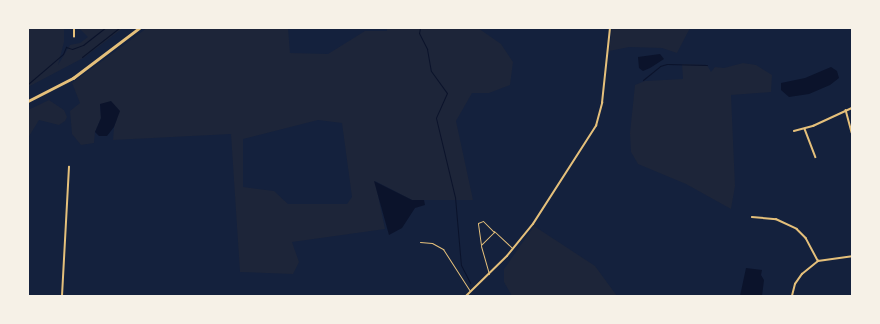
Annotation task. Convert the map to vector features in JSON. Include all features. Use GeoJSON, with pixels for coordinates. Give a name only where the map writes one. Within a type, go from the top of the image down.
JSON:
{"type":"FeatureCollection","features":[{"type":"Feature","properties":{"kind":"main road"},"geometry":{"type":"LineString","coordinates":[[28,101],[73,78],[139,28]]}},
{"type":"Feature","properties":{"kind":"street"},"geometry":{"type":"LineString","coordinates":[[74,28],[74,37]]}},
{"type":"Feature","properties":{"kind":"street"},"geometry":{"type":"LineString","coordinates":[[466,296],[513,249],[533,224],[596,126],[602,104],[610,28]]}},
{"type":"Feature","properties":{"kind":"street"},"geometry":{"type":"LineString","coordinates":[[794,131],[805,129],[852,108]]}},
{"type":"Feature","properties":{"kind":"street"},"geometry":{"type":"LineString","coordinates":[[846,110],[852,132]]}},
{"type":"Feature","properties":{"kind":"street"},"geometry":{"type":"LineString","coordinates":[[805,129],[816,156]]}},
{"type":"Feature","properties":{"kind":"street"},"geometry":{"type":"LineString","coordinates":[[62,296],[69,167]]}},
{"type":"Feature","properties":{"kind":"street"},"geometry":{"type":"LineString","coordinates":[[752,217],[776,219],[797,229],[806,238],[818,261]]}},
{"type":"Feature","properties":{"kind":"street"},"geometry":{"type":"LineString","coordinates":[[792,296],[795,284],[802,274],[818,261],[852,256]]}},
{"type":"Feature","properties":{"kind":"lane"},"geometry":{"type":"LineString","coordinates":[[489,274],[482,258],[482,245],[478,223],[483,221],[513,249]]}},
{"type":"Feature","properties":{"kind":"lane"},"geometry":{"type":"LineString","coordinates":[[482,245],[493,231]]}},
{"type":"Feature","properties":{"kind":"lane"},"geometry":{"type":"LineString","coordinates":[[420,242],[432,243],[443,249],[471,291]]}},
{"type":"Feature","properties":{"kind":"shaded area"},"geometry":{"type":"Polygon","coordinates":[[[28,28],[64,28],[64,42],[58,65],[70,45],[80,43],[88,37],[79,28],[123,28],[85,57],[28,87],[28,28]]]}},
{"type":"Feature","properties":{"kind":"shaded area"},"geometry":{"type":"Polygon","coordinates":[[[147,28],[288,28],[290,53],[328,54],[365,31],[387,31],[387,28],[478,28],[501,44],[513,62],[510,85],[489,93],[472,93],[456,121],[473,200],[412,200],[375,181],[385,229],[292,242],[299,262],[293,274],[240,272],[231,134],[113,140],[114,127],[119,111],[100,104],[101,118],[95,132],[94,143],[81,145],[72,134],[70,111],[80,103],[72,83],[147,28]],[[318,120],[243,139],[243,187],[274,191],[288,204],[347,204],[352,197],[342,123],[318,120]]]}},
{"type":"Feature","properties":{"kind":"shaded area"},"geometry":{"type":"Polygon","coordinates":[[[612,28],[690,28],[677,53],[662,48],[629,47],[609,51],[612,28]]]}},
{"type":"Feature","properties":{"kind":"shaded area"},"geometry":{"type":"Polygon","coordinates":[[[660,54],[664,59],[643,71],[639,68],[638,57],[660,54]]]}},
{"type":"Feature","properties":{"kind":"shaded area"},"geometry":{"type":"Polygon","coordinates":[[[743,63],[756,65],[772,75],[771,92],[731,95],[735,186],[731,209],[686,184],[638,164],[631,152],[630,133],[635,85],[645,81],[683,79],[682,64],[707,65],[711,72],[715,67],[724,68],[743,63]]]}},
{"type":"Feature","properties":{"kind":"shaded area"},"geometry":{"type":"Polygon","coordinates":[[[831,67],[837,71],[839,78],[830,85],[809,94],[789,97],[781,90],[781,83],[805,78],[831,67]]]}},
{"type":"Feature","properties":{"kind":"shaded area"},"geometry":{"type":"Polygon","coordinates":[[[49,100],[64,110],[67,117],[65,121],[59,125],[39,120],[28,138],[28,110],[49,100]]]}},
{"type":"Feature","properties":{"kind":"shaded area"},"geometry":{"type":"Polygon","coordinates":[[[111,101],[120,111],[114,127],[107,136],[99,136],[95,132],[101,118],[100,104],[111,101]]]}},
{"type":"Feature","properties":{"kind":"shaded area"},"geometry":{"type":"Polygon","coordinates":[[[374,181],[412,200],[424,200],[425,205],[415,208],[402,228],[389,235],[374,181]]]}},
{"type":"Feature","properties":{"kind":"shaded area"},"geometry":{"type":"Polygon","coordinates":[[[534,226],[595,266],[617,296],[512,296],[504,282],[504,269],[534,226]]]}},
{"type":"Feature","properties":{"kind":"shaded area"},"geometry":{"type":"Polygon","coordinates":[[[746,268],[762,270],[761,275],[764,280],[762,296],[740,296],[746,268]]]}},
{"type":"Feature","properties":{"kind":"waterway"},"geometry":{"type":"LineString","coordinates":[[28,84],[63,54],[66,47],[72,49],[83,45],[105,28]]}},
{"type":"Feature","properties":{"kind":"waterway"},"geometry":{"type":"LineString","coordinates":[[82,57],[119,28]]}},
{"type":"Feature","properties":{"kind":"waterway"},"geometry":{"type":"LineString","coordinates":[[420,28],[419,33],[427,49],[431,71],[447,93],[436,118],[455,197],[461,265],[470,283]]}},
{"type":"Feature","properties":{"kind":"waterway"},"geometry":{"type":"LineString","coordinates":[[643,80],[660,66],[667,64],[707,65]]}}]}
